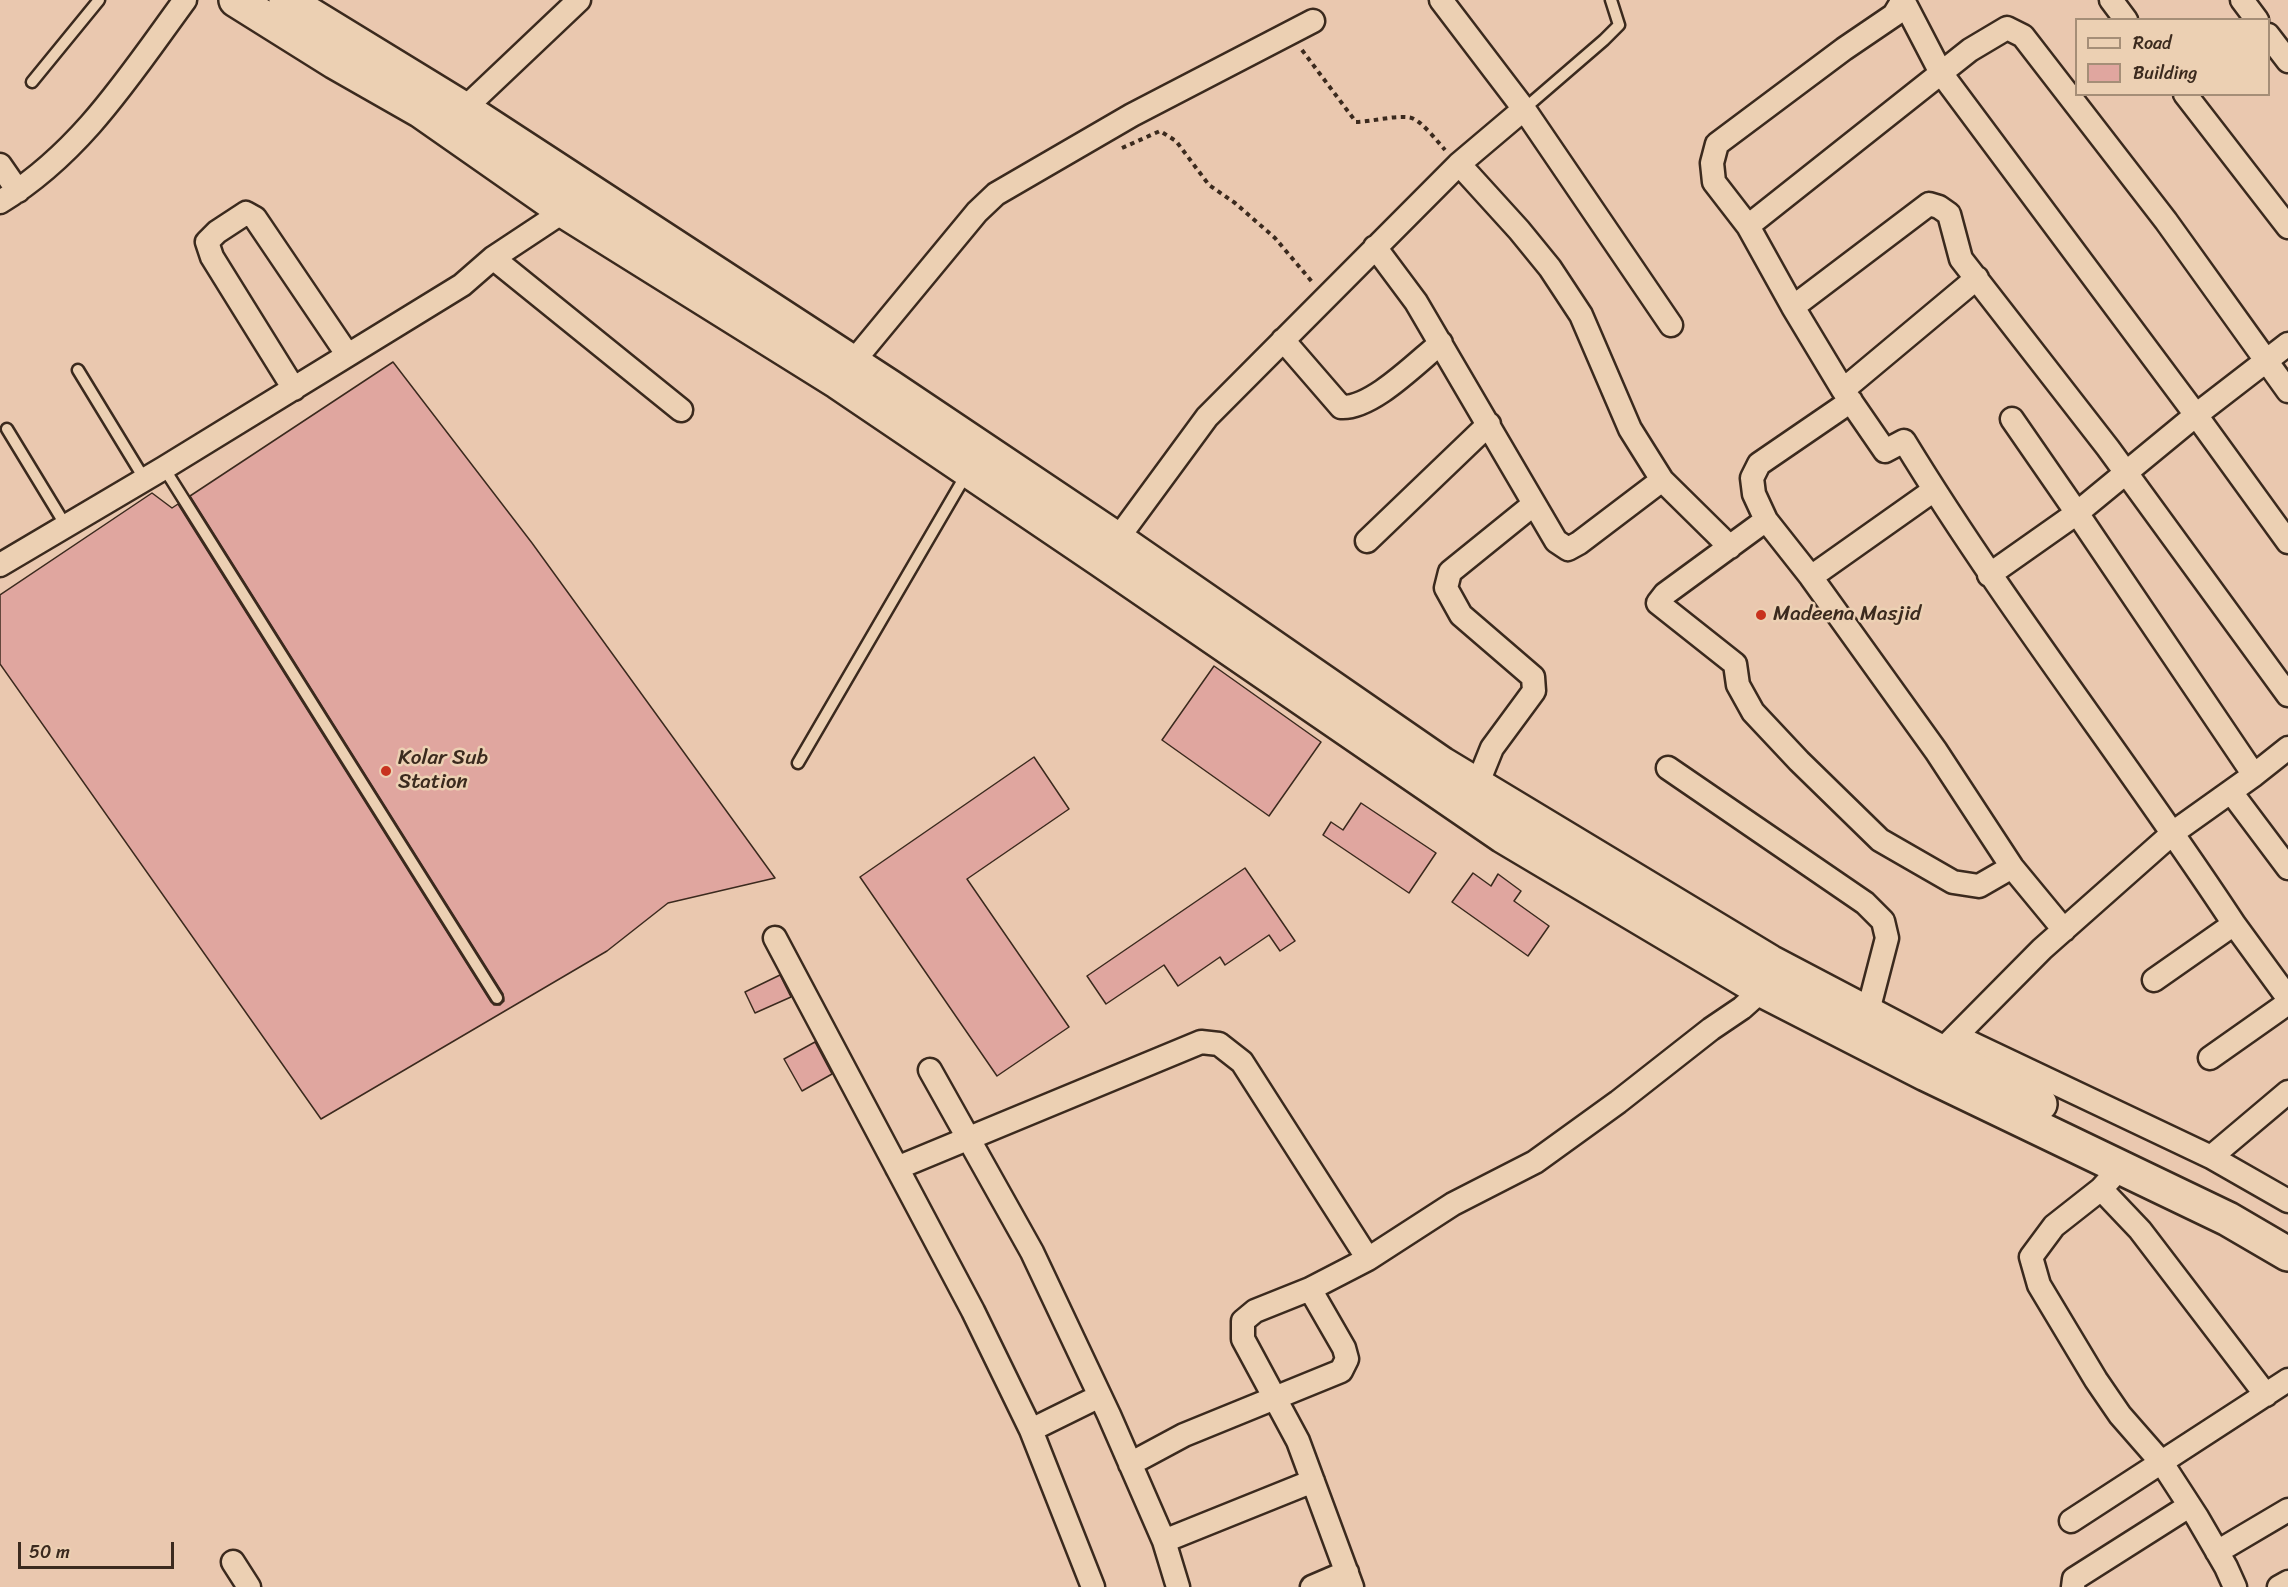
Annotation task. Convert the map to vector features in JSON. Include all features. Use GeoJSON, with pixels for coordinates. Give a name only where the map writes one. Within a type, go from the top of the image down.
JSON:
{"type":"FeatureCollection","features":[{"type":"Feature","properties":{"kind":"main road"},"geometry":{"type":"LineString","coordinates":[[236,0],[335,62],[575,200],[844,372],[1110,550],[1442,764],[1770,962],[1940,1054],[2288,1230]]}},
{"type":"Feature","properties":{"kind":"main road"},"geometry":{"type":"LineString","coordinates":[[302,4],[464,109],[575,200]]}},
{"type":"Feature","properties":{"kind":"main road"},"geometry":{"type":"LineString","coordinates":[[844,372],[969,470],[1110,550],[1503,836],[1762,990],[1940,1054],[2111,1178],[2228,1219],[2288,1254]]}},
{"type":"Feature","properties":{"kind":"street"},"geometry":{"type":"LineString","coordinates":[[0,165],[9,196],[78,140],[113,99],[185,0]]}},
{"type":"Feature","properties":{"kind":"street"},"geometry":{"type":"LineString","coordinates":[[464,109],[579,0]]}},
{"type":"Feature","properties":{"kind":"street"},"geometry":{"type":"LineString","coordinates":[[1442,0],[1524,109],[1671,324]]}},
{"type":"Feature","properties":{"kind":"street"},"geometry":{"type":"LineString","coordinates":[[1903,0],[1941,73],[2288,542]]}},
{"type":"Feature","properties":{"kind":"street"},"geometry":{"type":"LineString","coordinates":[[1903,0],[1894,15],[1844,49],[1717,144],[1712,163],[1714,182],[1749,226],[1793,307],[1847,396],[1885,451],[1904,441],[1989,576],[2174,832],[2234,924],[2288,1000],[2210,1058]]}},
{"type":"Feature","properties":{"kind":"street"},"geometry":{"type":"LineString","coordinates":[[2111,0],[2124,18]]}},
{"type":"Feature","properties":{"kind":"street"},"geometry":{"type":"LineString","coordinates":[[2242,0],[2256,18]]}},
{"type":"Feature","properties":{"kind":"street"},"geometry":{"type":"LineString","coordinates":[[844,372],[977,212],[996,194],[1100,134],[1313,21]]}},
{"type":"Feature","properties":{"kind":"street"},"geometry":{"type":"LineString","coordinates":[[1749,226],[1970,50],[2007,28],[2024,36],[2166,221],[2288,391]]}},
{"type":"Feature","properties":{"kind":"street"},"geometry":{"type":"LineString","coordinates":[[2270,38],[2288,61]]}},
{"type":"Feature","properties":{"kind":"street"},"geometry":{"type":"LineString","coordinates":[[2187,96],[2288,227]]}},
{"type":"Feature","properties":{"kind":"street"},"geometry":{"type":"LineString","coordinates":[[1110,550],[1206,417],[1459,164],[1524,109]]}},
{"type":"Feature","properties":{"kind":"street"},"geometry":{"type":"LineString","coordinates":[[1459,164],[1550,268],[1581,315],[1630,429],[1662,480],[1730,546]]}},
{"type":"Feature","properties":{"kind":"street"},"geometry":{"type":"LineString","coordinates":[[0,564],[145,480],[462,285],[493,258],[575,200]]}},
{"type":"Feature","properties":{"kind":"street"},"geometry":{"type":"LineString","coordinates":[[1793,307],[1929,204],[1939,207],[1948,214],[1962,259],[2126,473],[2288,695]]}},
{"type":"Feature","properties":{"kind":"street"},"geometry":{"type":"LineString","coordinates":[[294,389],[212,257],[207,242],[217,232],[246,213],[255,218],[347,354]]}},
{"type":"Feature","properties":{"kind":"street"},"geometry":{"type":"LineString","coordinates":[[1375,247],[1416,302],[1490,424],[1556,541],[1568,549],[1662,480]]}},
{"type":"Feature","properties":{"kind":"street"},"geometry":{"type":"LineString","coordinates":[[493,258],[681,410]]}},
{"type":"Feature","properties":{"kind":"street"},"geometry":{"type":"LineString","coordinates":[[1977,278],[1847,396],[1759,464],[1752,478],[1754,494],[1766,520],[1936,751],[2012,867],[2064,930]]}},
{"type":"Feature","properties":{"kind":"street"},"geometry":{"type":"LineString","coordinates":[[1283,340],[1341,407],[1350,408],[1373,398],[1440,343]]}},
{"type":"Feature","properties":{"kind":"street"},"geometry":{"type":"LineString","coordinates":[[1989,576],[2078,513],[2196,415],[2288,344]]}},
{"type":"Feature","properties":{"kind":"street"},"geometry":{"type":"LineString","coordinates":[[2012,419],[2254,775]]}},
{"type":"Feature","properties":{"kind":"street"},"geometry":{"type":"LineString","coordinates":[[1367,541],[1490,424]]}},
{"type":"Feature","properties":{"kind":"street"},"geometry":{"type":"LineString","coordinates":[[1810,577],[1934,490]]}},
{"type":"Feature","properties":{"kind":"street"},"geometry":{"type":"LineString","coordinates":[[1477,785],[1492,748],[1533,691],[1533,676],[1461,615],[1446,588],[1450,572],[1534,504]]}},
{"type":"Feature","properties":{"kind":"street"},"geometry":{"type":"LineString","coordinates":[[1766,520],[1665,594],[1658,603],[1735,664],[1738,685],[1753,712],[1799,761],[1880,840],[1953,882],[1979,886],[2012,867]]}},
{"type":"Feature","properties":{"kind":"street"},"geometry":{"type":"LineString","coordinates":[[2288,748],[2174,832],[2042,949],[1940,1054],[2211,1157],[2288,1201]]}},
{"type":"Feature","properties":{"kind":"street"},"geometry":{"type":"LineString","coordinates":[[1668,768],[1865,903],[1883,921],[1887,938],[1867,1015]]}},
{"type":"Feature","properties":{"kind":"street"},"geometry":{"type":"LineString","coordinates":[[2231,792],[2288,868]]}},
{"type":"Feature","properties":{"kind":"street"},"geometry":{"type":"LineString","coordinates":[[2154,980],[2234,924]]}},
{"type":"Feature","properties":{"kind":"street"},"geometry":{"type":"LineString","coordinates":[[775,939],[973,1311],[1031,1430],[1093,1587]]}},
{"type":"Feature","properties":{"kind":"street"},"geometry":{"type":"LineString","coordinates":[[1312,1587],[1349,1579],[1298,1441],[1243,1339],[1243,1321],[1255,1311],[1310,1289],[1368,1259],[1453,1204],[1535,1162],[1742,1008],[1762,990]]}},
{"type":"Feature","properties":{"kind":"street"},"geometry":{"type":"LineString","coordinates":[[897,1168],[967,1137],[1201,1042],[1219,1044],[1242,1062],[1368,1259]]}},
{"type":"Feature","properties":{"kind":"street"},"geometry":{"type":"LineString","coordinates":[[930,1070],[1032,1252],[1100,1396],[1164,1541],[1178,1587]]}},
{"type":"Feature","properties":{"kind":"street"},"geometry":{"type":"LineString","coordinates":[[2211,1157],[2288,1092]]}},
{"type":"Feature","properties":{"kind":"street"},"geometry":{"type":"LineString","coordinates":[[2235,1587],[2217,1552],[2162,1464],[2120,1415],[2096,1380],[2039,1285],[2031,1257],[2054,1226],[2111,1178],[2140,1230],[2266,1395]]}},
{"type":"Feature","properties":{"kind":"street"},"geometry":{"type":"LineString","coordinates":[[1130,1464],[1184,1435],[1341,1371],[1347,1359],[1344,1348],[1310,1289]]}},
{"type":"Feature","properties":{"kind":"street"},"geometry":{"type":"LineString","coordinates":[[2071,1521],[2288,1380]]}},
{"type":"Feature","properties":{"kind":"street"},"geometry":{"type":"LineString","coordinates":[[1031,1430],[1100,1396]]}},
{"type":"Feature","properties":{"kind":"street"},"geometry":{"type":"LineString","coordinates":[[1164,1541],[1313,1481]]}},
{"type":"Feature","properties":{"kind":"street"},"geometry":{"type":"LineString","coordinates":[[2073,1587],[2074,1579],[2189,1506]]}},
{"type":"Feature","properties":{"kind":"street"},"geometry":{"type":"LineString","coordinates":[[2217,1552],[2288,1510]]}},
{"type":"Feature","properties":{"kind":"street"},"geometry":{"type":"LineString","coordinates":[[233,1562],[249,1587]]}},
{"type":"Feature","properties":{"kind":"street"},"geometry":{"type":"LineString","coordinates":[[2279,1587],[2288,1581]]}},
{"type":"Feature","properties":{"kind":"lane"},"geometry":{"type":"LineString","coordinates":[[32,82],[99,0]]}},
{"type":"Feature","properties":{"kind":"lane"},"geometry":{"type":"LineString","coordinates":[[1524,109],[1604,40],[1618,25],[1615,2]]}},
{"type":"Feature","properties":{"kind":"lane"},"geometry":{"type":"LineString","coordinates":[[78,370],[145,480]]}},
{"type":"Feature","properties":{"kind":"lane"},"geometry":{"type":"LineString","coordinates":[[7,429],[66,527]]}},
{"type":"Feature","properties":{"kind":"lane"},"geometry":{"type":"LineString","coordinates":[[164,468],[497,998]]}},
{"type":"Feature","properties":{"kind":"lane"},"geometry":{"type":"LineString","coordinates":[[798,763],[969,470]]}},
{"type":"Feature","properties":{"kind":"path"},"geometry":{"type":"LineString","coordinates":[[1288,34],[1356,122],[1377,121],[1398,116],[1415,119],[1459,164]]}},
{"type":"Feature","properties":{"kind":"path"},"geometry":{"type":"LineString","coordinates":[[1100,134],[1107,144],[1116,149],[1130,146],[1160,131],[1176,141],[1209,185],[1235,203],[1275,238],[1326,297]]}},
{"type":"Feature","properties":{"kind":"building","name":"Kolar Sub Station"},"geometry":{"type":"Polygon","coordinates":[[[393,362],[532,543],[775,878],[668,903],[607,951],[321,1119],[0,664],[0,595],[152,493],[172,508],[178,504],[491,1002],[494,1005],[500,1005],[504,1001],[503,994],[190,496],[393,362]]]}},
{"type":"Feature","properties":{"kind":"building"},"geometry":{"type":"Polygon","coordinates":[[[1214,666],[1321,742],[1269,816],[1162,740],[1214,666]]]}},
{"type":"Feature","properties":{"kind":"building"},"geometry":{"type":"Polygon","coordinates":[[[1034,757],[1069,809],[967,879],[1069,1027],[997,1076],[860,877],[1034,757]]]}},
{"type":"Feature","properties":{"kind":"building"},"geometry":{"type":"Polygon","coordinates":[[[1361,803],[1436,853],[1409,893],[1323,835],[1331,822],[1343,830],[1361,803]]]}},
{"type":"Feature","properties":{"kind":"building"},"geometry":{"type":"Polygon","coordinates":[[[1245,868],[1295,941],[1280,951],[1269,935],[1225,965],[1220,957],[1178,986],[1164,965],[1106,1004],[1087,976],[1245,868]]]}},
{"type":"Feature","properties":{"kind":"building"},"geometry":{"type":"Polygon","coordinates":[[[1473,873],[1491,886],[1498,874],[1521,891],[1514,901],[1549,926],[1528,956],[1452,902],[1473,873]]]}},
{"type":"Feature","properties":{"kind":"building"},"geometry":{"type":"Polygon","coordinates":[[[780,975],[791,997],[755,1013],[745,992],[780,975]]]}},
{"type":"Feature","properties":{"kind":"building"},"geometry":{"type":"Polygon","coordinates":[[[815,1042],[832,1074],[802,1091],[784,1059],[815,1042]]]}},
{"type":"Feature","properties":{"kind":"place","name":"Madeena Masjid"},"geometry":{"type":"Point","coordinates":[1761,615]}},
{"type":"Feature","properties":{"kind":"place","name":"Kolar Sub Station"},"geometry":{"type":"Point","coordinates":[386,771]}}]}
